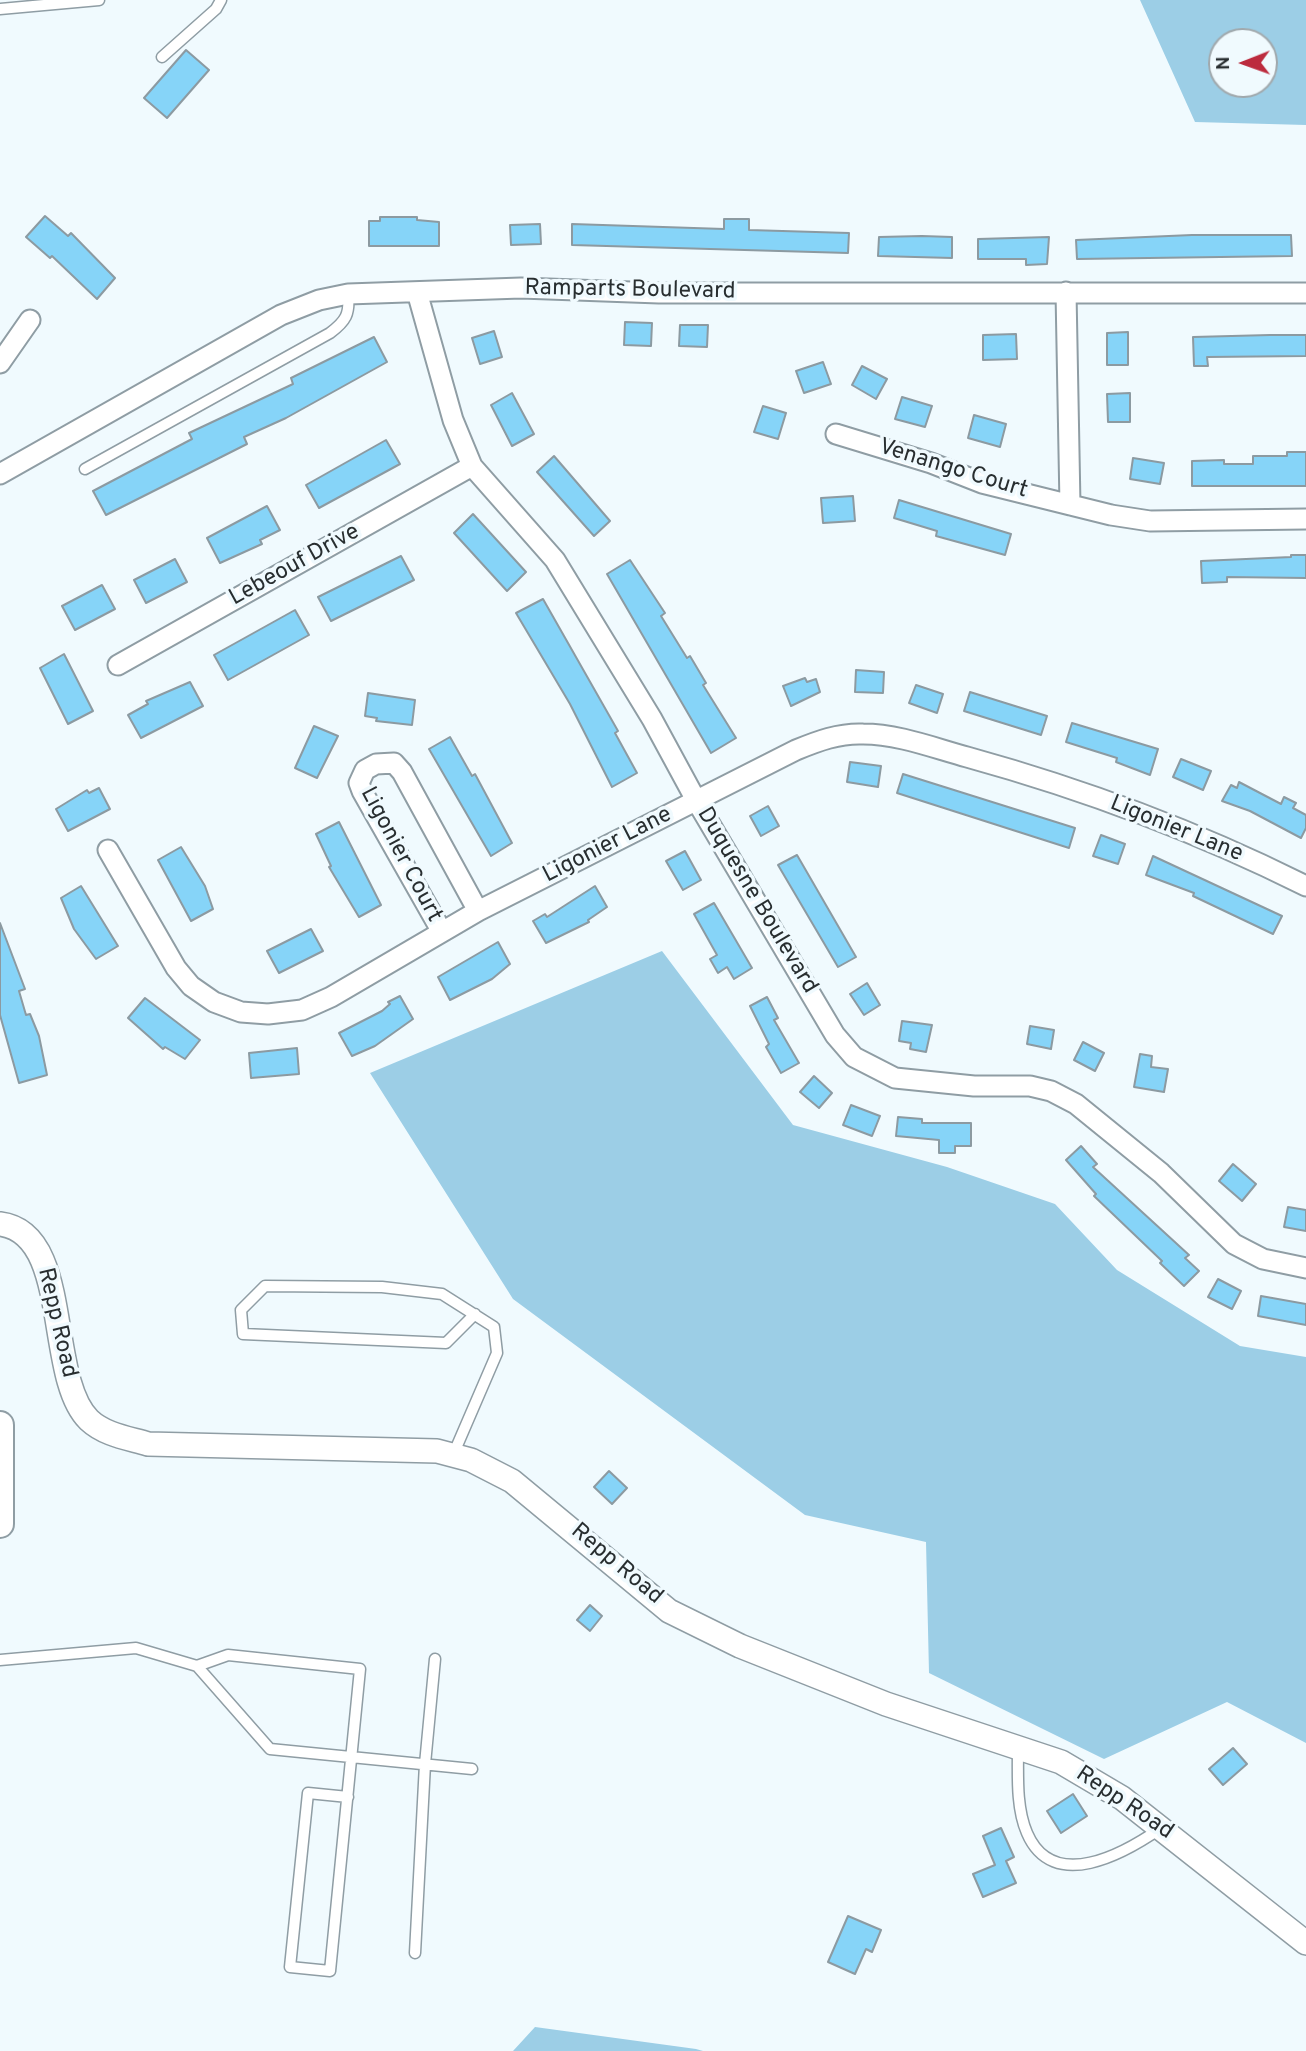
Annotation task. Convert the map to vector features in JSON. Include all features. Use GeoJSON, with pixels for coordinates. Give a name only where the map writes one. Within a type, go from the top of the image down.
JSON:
{"type":"FeatureCollection","features":[{"type":"Feature","properties":{"kind":"main road"},"geometry":{"type":"LineString","coordinates":[[0,1425],[0,1524]]}},
{"type":"Feature","properties":{"kind":"street","name":"Ramparts Boulevard"},"geometry":{"type":"LineString","coordinates":[[0,474],[281,316],[319,300],[348,293],[521,288],[659,293],[1306,293]]}},
{"type":"Feature","properties":{"kind":"street","name":"Duquesne Boulevard"},"geometry":{"type":"LineString","coordinates":[[417,292],[453,420],[472,466],[555,560],[652,719],[697,802],[835,1035],[854,1057],[895,1078],[916,1082],[1030,1086],[1051,1091],[1076,1104],[1161,1173],[1234,1244],[1264,1259],[1306,1268]]}},
{"type":"Feature","properties":{"kind":"street"},"geometry":{"type":"LineString","coordinates":[[1066,292],[1070,505]]}},
{"type":"Feature","properties":{"kind":"street"},"geometry":{"type":"LineString","coordinates":[[0,363],[30,320]]}},
{"type":"Feature","properties":{"kind":"street","name":"Venango Court"},"geometry":{"type":"LineString","coordinates":[[836,434],[931,463],[982,483],[1150,521],[1306,519]]}},
{"type":"Feature","properties":{"kind":"street","name":"Lebeouf Drive"},"geometry":{"type":"LineString","coordinates":[[118,665],[472,466]]}},
{"type":"Feature","properties":{"kind":"street","name":"Ligonier Lane"},"geometry":{"type":"LineString","coordinates":[[108,850],[176,968],[191,986],[214,1002],[241,1012],[268,1014],[302,1010],[331,997],[478,911],[796,750],[828,737],[862,733],[888,736],[1030,774],[1155,820],[1306,886]]}},
{"type":"Feature","properties":{"kind":"street","name":"Ligonier Court"},"geometry":{"type":"LineString","coordinates":[[442,932],[362,791],[359,783],[365,770],[385,762],[394,763],[402,772],[478,911]]}},
{"type":"Feature","properties":{"kind":"street","name":"Repp Road"},"geometry":{"type":"LineString","coordinates":[[0,1224],[17,1227],[47,1269],[69,1383],[88,1419],[106,1432],[149,1444],[437,1451],[471,1460],[512,1481],[669,1611],[752,1651],[886,1704],[1061,1762],[1122,1798],[1306,1943]]}},
{"type":"Feature","properties":{"kind":"lane"},"geometry":{"type":"LineString","coordinates":[[0,9],[99,0]]}},
{"type":"Feature","properties":{"kind":"lane"},"geometry":{"type":"LineString","coordinates":[[162,57],[216,9],[221,0]]}},
{"type":"Feature","properties":{"kind":"lane"},"geometry":{"type":"LineString","coordinates":[[85,469],[330,333],[345,321],[350,309],[348,293]]}},
{"type":"Feature","properties":{"kind":"lane"},"geometry":{"type":"LineString","coordinates":[[453,1455],[497,1353],[495,1327],[475,1314],[442,1294],[383,1287],[265,1286],[241,1310],[243,1334],[446,1343],[475,1314]]}},
{"type":"Feature","properties":{"kind":"lane"},"geometry":{"type":"LineString","coordinates":[[0,1660],[135,1648],[197,1666],[270,1749],[472,1769]]}},
{"type":"Feature","properties":{"kind":"lane"},"geometry":{"type":"LineString","coordinates":[[197,1666],[228,1655],[360,1669],[352,1757],[348,1797],[330,1971],[290,1967],[307,1793],[348,1797]]}},
{"type":"Feature","properties":{"kind":"lane"},"geometry":{"type":"LineString","coordinates":[[415,1954],[425,1765],[435,1659]]}},
{"type":"Feature","properties":{"kind":"lane"},"geometry":{"type":"LineString","coordinates":[[1018,1748],[1021,1808],[1027,1834],[1049,1860],[1065,1866],[1104,1859],[1130,1849],[1161,1828]]}},
{"type":"Feature","properties":{"kind":"shaded area"},"geometry":{"type":"Polygon","coordinates":[[[1140,0],[1306,0],[1306,125],[1195,122],[1140,0]]]}},
{"type":"Feature","properties":{"kind":"shaded area"},"geometry":{"type":"Polygon","coordinates":[[[662,951],[793,1125],[947,1167],[1055,1204],[1117,1270],[1240,1346],[1306,1357],[1306,1743],[1227,1702],[1104,1759],[929,1673],[926,1542],[805,1515],[513,1299],[370,1073],[662,951]]]}},
{"type":"Feature","properties":{"kind":"shaded area"},"geometry":{"type":"Polygon","coordinates":[[[535,2027],[696,2049],[703,2051],[513,2051],[535,2027]]]}},
{"type":"Feature","properties":{"kind":"building"},"geometry":{"type":"Polygon","coordinates":[[[186,50],[209,70],[167,118],[144,98],[186,50]]]}},
{"type":"Feature","properties":{"kind":"building"},"geometry":{"type":"Polygon","coordinates":[[[45,216],[68,236],[71,233],[115,278],[97,299],[52,256],[50,258],[26,237],[45,216]]]}},
{"type":"Feature","properties":{"kind":"building"},"geometry":{"type":"Polygon","coordinates":[[[380,217],[417,217],[417,220],[439,222],[439,246],[369,246],[369,221],[380,221],[380,217]]]}},
{"type":"Feature","properties":{"kind":"building"},"geometry":{"type":"Polygon","coordinates":[[[724,219],[749,219],[749,230],[849,233],[848,253],[572,245],[572,224],[724,229],[724,219]]]}},
{"type":"Feature","properties":{"kind":"building"},"geometry":{"type":"Polygon","coordinates":[[[540,224],[541,244],[511,245],[510,225],[540,224]]]}},
{"type":"Feature","properties":{"kind":"building"},"geometry":{"type":"Polygon","coordinates":[[[1192,235],[1291,235],[1292,256],[1077,259],[1076,240],[1192,235]]]}},
{"type":"Feature","properties":{"kind":"building"},"geometry":{"type":"Polygon","coordinates":[[[879,237],[952,237],[952,258],[878,256],[879,237]]]}},
{"type":"Feature","properties":{"kind":"building"},"geometry":{"type":"Polygon","coordinates":[[[1049,237],[1047,264],[1026,265],[1026,259],[978,259],[978,239],[1049,237]]]}},
{"type":"Feature","properties":{"kind":"building"},"geometry":{"type":"Polygon","coordinates":[[[625,322],[652,323],[651,346],[624,345],[625,322]]]}},
{"type":"Feature","properties":{"kind":"building"},"geometry":{"type":"Polygon","coordinates":[[[680,325],[708,325],[707,347],[679,346],[680,325]]]}},
{"type":"Feature","properties":{"kind":"building"},"geometry":{"type":"Polygon","coordinates":[[[494,331],[502,357],[480,364],[472,338],[494,331]]]}},
{"type":"Feature","properties":{"kind":"building"},"geometry":{"type":"Polygon","coordinates":[[[1128,332],[1128,365],[1107,365],[1107,333],[1128,332]]]}},
{"type":"Feature","properties":{"kind":"building"},"geometry":{"type":"Polygon","coordinates":[[[1016,334],[1017,359],[983,360],[983,335],[1016,334]]]}},
{"type":"Feature","properties":{"kind":"building"},"geometry":{"type":"Polygon","coordinates":[[[1306,335],[1306,356],[1207,357],[1208,366],[1194,366],[1193,337],[1306,335]]]}},
{"type":"Feature","properties":{"kind":"building"},"geometry":{"type":"Polygon","coordinates":[[[374,337],[387,362],[286,418],[244,437],[247,444],[106,515],[93,491],[192,439],[189,433],[293,384],[291,378],[374,337]]]}},
{"type":"Feature","properties":{"kind":"building"},"geometry":{"type":"Polygon","coordinates":[[[823,362],[831,384],[804,393],[796,371],[823,362]]]}},
{"type":"Feature","properties":{"kind":"building"},"geometry":{"type":"Polygon","coordinates":[[[862,366],[887,379],[876,399],[852,385],[862,366]]]}},
{"type":"Feature","properties":{"kind":"building"},"geometry":{"type":"Polygon","coordinates":[[[512,393],[534,434],[512,446],[491,405],[512,393]]]}},
{"type":"Feature","properties":{"kind":"building"},"geometry":{"type":"Polygon","coordinates":[[[1130,393],[1130,422],[1108,422],[1107,394],[1130,393]]]}},
{"type":"Feature","properties":{"kind":"building"},"geometry":{"type":"Polygon","coordinates":[[[902,397],[932,406],[925,427],[895,419],[902,397]]]}},
{"type":"Feature","properties":{"kind":"building"},"geometry":{"type":"Polygon","coordinates":[[[763,406],[786,413],[778,439],[754,432],[763,406]]]}},
{"type":"Feature","properties":{"kind":"building"},"geometry":{"type":"Polygon","coordinates":[[[974,415],[1006,424],[1000,447],[968,438],[974,415]]]}},
{"type":"Feature","properties":{"kind":"building"},"geometry":{"type":"Polygon","coordinates":[[[386,440],[400,464],[319,508],[306,485],[386,440]]]}},
{"type":"Feature","properties":{"kind":"building"},"geometry":{"type":"Polygon","coordinates":[[[1287,452],[1306,452],[1306,486],[1192,486],[1192,461],[1224,460],[1224,464],[1253,464],[1253,456],[1287,456],[1287,452]]]}},
{"type":"Feature","properties":{"kind":"building"},"geometry":{"type":"Polygon","coordinates":[[[554,456],[610,521],[594,536],[537,472],[554,456]]]}},
{"type":"Feature","properties":{"kind":"building"},"geometry":{"type":"Polygon","coordinates":[[[1133,458],[1164,463],[1160,484],[1130,479],[1133,458]]]}},
{"type":"Feature","properties":{"kind":"building"},"geometry":{"type":"Polygon","coordinates":[[[853,496],[855,521],[823,523],[821,498],[853,496]]]}},
{"type":"Feature","properties":{"kind":"building"},"geometry":{"type":"Polygon","coordinates":[[[899,500],[1011,534],[1005,555],[936,536],[937,531],[894,518],[899,500]]]}},
{"type":"Feature","properties":{"kind":"building"},"geometry":{"type":"Polygon","coordinates":[[[267,506],[280,530],[260,540],[262,544],[220,563],[207,538],[267,506]]]}},
{"type":"Feature","properties":{"kind":"building"},"geometry":{"type":"Polygon","coordinates":[[[473,514],[526,572],[507,591],[454,533],[473,514]]]}},
{"type":"Feature","properties":{"kind":"building"},"geometry":{"type":"Polygon","coordinates":[[[1306,555],[1306,578],[1227,577],[1227,582],[1202,583],[1201,561],[1306,555]]]}},
{"type":"Feature","properties":{"kind":"building"},"geometry":{"type":"Polygon","coordinates":[[[401,556],[414,580],[331,621],[318,597],[401,556]]]}},
{"type":"Feature","properties":{"kind":"building"},"geometry":{"type":"Polygon","coordinates":[[[175,559],[187,582],[146,603],[134,580],[175,559]]]}},
{"type":"Feature","properties":{"kind":"building"},"geometry":{"type":"Polygon","coordinates":[[[630,560],[665,613],[661,616],[687,658],[690,656],[706,683],[703,685],[736,738],[711,753],[607,574],[630,560]]]}},
{"type":"Feature","properties":{"kind":"building"},"geometry":{"type":"Polygon","coordinates":[[[102,585],[115,609],[75,630],[62,606],[102,585]]]}},
{"type":"Feature","properties":{"kind":"building"},"geometry":{"type":"Polygon","coordinates":[[[543,599],[618,731],[615,733],[637,773],[612,787],[570,704],[516,613],[543,599]]]}},
{"type":"Feature","properties":{"kind":"building"},"geometry":{"type":"Polygon","coordinates":[[[295,610],[309,635],[228,680],[214,655],[295,610]]]}},
{"type":"Feature","properties":{"kind":"building"},"geometry":{"type":"Polygon","coordinates":[[[64,654],[93,711],[68,724],[40,668],[64,654]]]}},
{"type":"Feature","properties":{"kind":"building"},"geometry":{"type":"Polygon","coordinates":[[[856,670],[884,672],[883,693],[855,692],[856,670]]]}},
{"type":"Feature","properties":{"kind":"building"},"geometry":{"type":"Polygon","coordinates":[[[805,678],[807,682],[816,679],[820,692],[791,706],[783,686],[805,678]]]}},
{"type":"Feature","properties":{"kind":"building"},"geometry":{"type":"Polygon","coordinates":[[[190,682],[203,706],[141,738],[128,715],[148,704],[146,701],[190,682]]]}},
{"type":"Feature","properties":{"kind":"building"},"geometry":{"type":"Polygon","coordinates":[[[916,685],[943,694],[937,713],[909,703],[916,685]]]}},
{"type":"Feature","properties":{"kind":"building"},"geometry":{"type":"Polygon","coordinates":[[[970,692],[1047,716],[1041,735],[964,711],[970,692]]]}},
{"type":"Feature","properties":{"kind":"building"},"geometry":{"type":"Polygon","coordinates":[[[368,693],[415,700],[412,725],[376,721],[377,718],[365,716],[368,693]]]}},
{"type":"Feature","properties":{"kind":"building"},"geometry":{"type":"Polygon","coordinates":[[[1072,723],[1158,749],[1150,775],[1116,762],[1117,758],[1066,742],[1072,723]]]}},
{"type":"Feature","properties":{"kind":"building"},"geometry":{"type":"Polygon","coordinates":[[[314,726],[338,736],[317,778],[295,768],[314,726]]]}},
{"type":"Feature","properties":{"kind":"building"},"geometry":{"type":"Polygon","coordinates":[[[450,737],[472,776],[475,774],[512,843],[491,856],[429,749],[450,737]]]}},
{"type":"Feature","properties":{"kind":"building"},"geometry":{"type":"Polygon","coordinates":[[[1181,759],[1211,771],[1203,790],[1173,777],[1181,759]]]}},
{"type":"Feature","properties":{"kind":"building"},"geometry":{"type":"Polygon","coordinates":[[[850,762],[881,766],[878,787],[847,782],[850,762]]]}},
{"type":"Feature","properties":{"kind":"building"},"geometry":{"type":"Polygon","coordinates":[[[903,774],[1075,828],[1069,848],[897,793],[903,774]]]}},
{"type":"Feature","properties":{"kind":"building"},"geometry":{"type":"Polygon","coordinates":[[[1239,782],[1281,804],[1284,797],[1296,803],[1293,808],[1306,815],[1306,828],[1301,838],[1250,811],[1222,801],[1231,785],[1237,788],[1239,782]]]}},
{"type":"Feature","properties":{"kind":"building"},"geometry":{"type":"Polygon","coordinates":[[[99,788],[110,809],[68,831],[56,809],[87,790],[89,793],[99,788]]]}},
{"type":"Feature","properties":{"kind":"building"},"geometry":{"type":"Polygon","coordinates":[[[768,806],[779,826],[761,836],[750,816],[768,806]]]}},
{"type":"Feature","properties":{"kind":"building"},"geometry":{"type":"Polygon","coordinates":[[[339,822],[381,905],[359,917],[329,867],[331,866],[316,834],[339,822]]]}},
{"type":"Feature","properties":{"kind":"building"},"geometry":{"type":"Polygon","coordinates":[[[1101,835],[1125,844],[1118,864],[1093,856],[1101,835]]]}},
{"type":"Feature","properties":{"kind":"building"},"geometry":{"type":"Polygon","coordinates":[[[181,847],[205,886],[213,909],[191,921],[158,860],[181,847]]]}},
{"type":"Feature","properties":{"kind":"building"},"geometry":{"type":"Polygon","coordinates":[[[685,851],[701,880],[683,890],[666,861],[685,851]]]}},
{"type":"Feature","properties":{"kind":"building"},"geometry":{"type":"Polygon","coordinates":[[[797,855],[856,957],[838,967],[778,865],[797,855]]]}},
{"type":"Feature","properties":{"kind":"building"},"geometry":{"type":"Polygon","coordinates":[[[1153,856],[1282,916],[1273,934],[1193,896],[1194,893],[1146,875],[1153,856]]]}},
{"type":"Feature","properties":{"kind":"building"},"geometry":{"type":"Polygon","coordinates":[[[81,886],[118,946],[96,959],[74,929],[61,898],[81,886]]]}},
{"type":"Feature","properties":{"kind":"building"},"geometry":{"type":"Polygon","coordinates":[[[595,886],[607,907],[588,920],[589,922],[546,943],[533,921],[545,914],[547,917],[595,886]]]}},
{"type":"Feature","properties":{"kind":"building"},"geometry":{"type":"Polygon","coordinates":[[[714,903],[752,968],[734,979],[727,967],[718,973],[710,959],[717,955],[694,914],[714,903]]]}},
{"type":"Feature","properties":{"kind":"building"},"geometry":{"type":"Polygon","coordinates":[[[0,923],[25,989],[19,991],[26,1015],[30,1014],[39,1036],[47,1075],[19,1083],[0,1015],[0,923]]]}},
{"type":"Feature","properties":{"kind":"building"},"geometry":{"type":"Polygon","coordinates":[[[311,929],[323,951],[279,973],[267,951],[311,929]]]}},
{"type":"Feature","properties":{"kind":"building"},"geometry":{"type":"Polygon","coordinates":[[[498,942],[510,964],[492,979],[450,1000],[438,977],[498,942]]]}},
{"type":"Feature","properties":{"kind":"building"},"geometry":{"type":"Polygon","coordinates":[[[867,983],[880,1005],[864,1015],[850,994],[867,983]]]}},
{"type":"Feature","properties":{"kind":"building"},"geometry":{"type":"Polygon","coordinates":[[[400,996],[413,1019],[375,1046],[352,1056],[339,1033],[382,1011],[390,1004],[388,1002],[400,996]]]}},
{"type":"Feature","properties":{"kind":"building"},"geometry":{"type":"Polygon","coordinates":[[[767,997],[778,1018],[774,1020],[799,1063],[781,1073],[766,1047],[769,1044],[750,1006],[767,997]]]}},
{"type":"Feature","properties":{"kind":"building"},"geometry":{"type":"Polygon","coordinates":[[[145,998],[200,1040],[185,1059],[165,1047],[163,1049],[128,1018],[145,998]]]}},
{"type":"Feature","properties":{"kind":"building"},"geometry":{"type":"Polygon","coordinates":[[[902,1021],[932,1025],[926,1052],[910,1049],[911,1043],[899,1041],[902,1021]]]}},
{"type":"Feature","properties":{"kind":"building"},"geometry":{"type":"Polygon","coordinates":[[[1030,1026],[1054,1030],[1051,1049],[1027,1044],[1030,1026]]]}},
{"type":"Feature","properties":{"kind":"building"},"geometry":{"type":"Polygon","coordinates":[[[1083,1042],[1104,1053],[1095,1071],[1074,1060],[1083,1042]]]}},
{"type":"Feature","properties":{"kind":"building"},"geometry":{"type":"Polygon","coordinates":[[[297,1048],[299,1074],[251,1078],[249,1053],[297,1048]]]}},
{"type":"Feature","properties":{"kind":"building"},"geometry":{"type":"Polygon","coordinates":[[[1140,1054],[1152,1056],[1151,1067],[1168,1069],[1164,1092],[1134,1087],[1140,1054]]]}},
{"type":"Feature","properties":{"kind":"building"},"geometry":{"type":"Polygon","coordinates":[[[814,1076],[832,1093],[819,1108],[800,1092],[814,1076]]]}},
{"type":"Feature","properties":{"kind":"building"},"geometry":{"type":"Polygon","coordinates":[[[851,1105],[880,1116],[872,1136],[843,1125],[851,1105]]]}},
{"type":"Feature","properties":{"kind":"building"},"geometry":{"type":"Polygon","coordinates":[[[898,1117],[922,1119],[922,1123],[971,1123],[971,1146],[955,1146],[955,1153],[939,1153],[939,1140],[896,1136],[898,1117]]]}},
{"type":"Feature","properties":{"kind":"building"},"geometry":{"type":"Polygon","coordinates":[[[1081,1146],[1097,1164],[1093,1167],[1189,1255],[1185,1258],[1199,1271],[1184,1286],[1160,1263],[1162,1261],[1094,1196],[1096,1194],[1066,1160],[1081,1146]]]}},
{"type":"Feature","properties":{"kind":"building"},"geometry":{"type":"Polygon","coordinates":[[[1233,1164],[1256,1184],[1242,1201],[1219,1181],[1233,1164]]]}},
{"type":"Feature","properties":{"kind":"building"},"geometry":{"type":"Polygon","coordinates":[[[1288,1207],[1306,1210],[1306,1231],[1284,1227],[1288,1207]]]}},
{"type":"Feature","properties":{"kind":"building"},"geometry":{"type":"Polygon","coordinates":[[[1218,1279],[1241,1291],[1232,1309],[1208,1297],[1218,1279]]]}},
{"type":"Feature","properties":{"kind":"building"},"geometry":{"type":"Polygon","coordinates":[[[1261,1296],[1306,1304],[1306,1325],[1258,1316],[1261,1296]]]}},
{"type":"Feature","properties":{"kind":"building"},"geometry":{"type":"Polygon","coordinates":[[[609,1471],[627,1488],[612,1504],[594,1487],[609,1471]]]}},
{"type":"Feature","properties":{"kind":"building"},"geometry":{"type":"Polygon","coordinates":[[[590,1605],[602,1616],[590,1631],[577,1620],[590,1605]]]}},
{"type":"Feature","properties":{"kind":"building"},"geometry":{"type":"Polygon","coordinates":[[[1233,1748],[1247,1764],[1223,1785],[1209,1769],[1233,1748]]]}},
{"type":"Feature","properties":{"kind":"building"},"geometry":{"type":"Polygon","coordinates":[[[1073,1794],[1087,1816],[1061,1833],[1047,1811],[1073,1794]]]}},
{"type":"Feature","properties":{"kind":"building"},"geometry":{"type":"Polygon","coordinates":[[[1001,1828],[1014,1857],[1006,1861],[1016,1883],[983,1897],[973,1874],[995,1865],[983,1836],[1001,1828]]]}},
{"type":"Feature","properties":{"kind":"building"},"geometry":{"type":"Polygon","coordinates":[[[848,1916],[881,1930],[872,1952],[866,1949],[855,1974],[828,1962],[848,1916]]]}}]}
